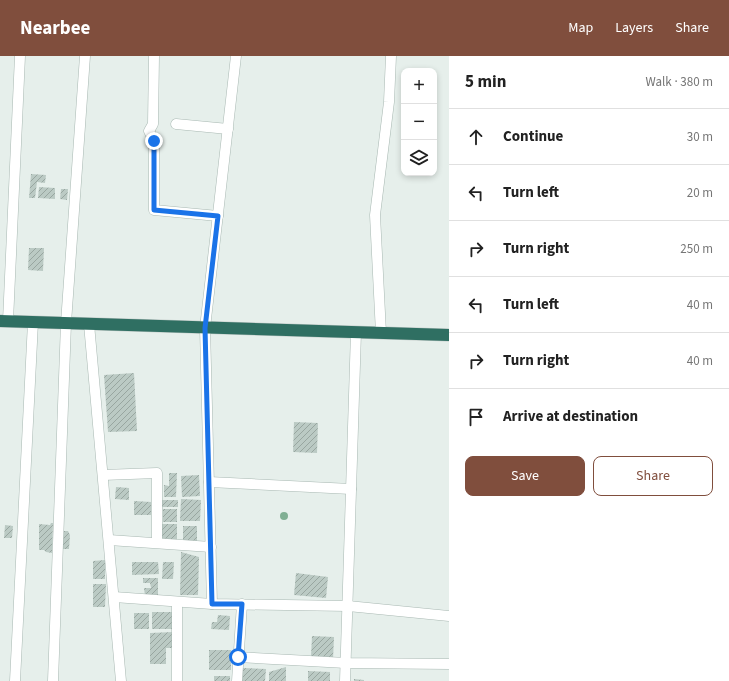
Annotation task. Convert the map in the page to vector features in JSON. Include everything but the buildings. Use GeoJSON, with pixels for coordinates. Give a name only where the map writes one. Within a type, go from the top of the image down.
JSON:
{"type":"FeatureCollection","features":[{"type":"Feature","properties":{"kind":"highway"},"geometry":{"type":"LineString","coordinates":[[4,321],[449,335]]}},
{"type":"Feature","properties":{"kind":"street"},"geometry":{"type":"LineString","coordinates":[[4,321],[20,56]]}},
{"type":"Feature","properties":{"kind":"street"},"geometry":{"type":"LineString","coordinates":[[53,681],[66,323],[85,56]]}},
{"type":"Feature","properties":{"kind":"street"},"geometry":{"type":"LineString","coordinates":[[154,56],[153,124],[149,131],[154,141],[154,210],[218,216]]}},
{"type":"Feature","properties":{"kind":"street"},"geometry":{"type":"LineString","coordinates":[[212,604],[205,328],[236,56]]}},
{"type":"Feature","properties":{"kind":"street"},"geometry":{"type":"LineString","coordinates":[[381,333],[375,215],[389,102],[392,56]]}},
{"type":"Feature","properties":{"kind":"street"},"geometry":{"type":"LineString","coordinates":[[176,124],[228,129]]}},
{"type":"Feature","properties":{"kind":"street"},"geometry":{"type":"LineString","coordinates":[[15,681],[33,322]]}},
{"type":"Feature","properties":{"kind":"street"},"geometry":{"type":"LineString","coordinates":[[89,324],[122,681]]}},
{"type":"Feature","properties":{"kind":"street"},"geometry":{"type":"LineString","coordinates":[[345,681],[356,332]]}},
{"type":"Feature","properties":{"kind":"street"},"geometry":{"type":"LineString","coordinates":[[103,475],[157,473],[157,542]]}},
{"type":"Feature","properties":{"kind":"street"},"geometry":{"type":"LineString","coordinates":[[209,482],[351,489]]}},
{"type":"Feature","properties":{"kind":"street"},"geometry":{"type":"LineString","coordinates":[[108,540],[157,542],[211,547]]}},
{"type":"Feature","properties":{"kind":"street"},"geometry":{"type":"LineString","coordinates":[[114,597],[212,604],[348,606],[449,616]]}},
{"type":"Feature","properties":{"kind":"street"},"geometry":{"type":"LineString","coordinates":[[177,602],[177,681]]}},
{"type":"Feature","properties":{"kind":"street"},"geometry":{"type":"LineString","coordinates":[[236,681],[242,604]]}},
{"type":"Feature","properties":{"kind":"street"},"geometry":{"type":"LineString","coordinates":[[238,657],[346,663],[449,664]]}},
{"type":"Feature","properties":{"kind":"route"},"geometry":{"type":"LineString","coordinates":[[154,141],[154,210],[218,216],[205,328],[212,604],[242,604],[238,657]]}}]}
